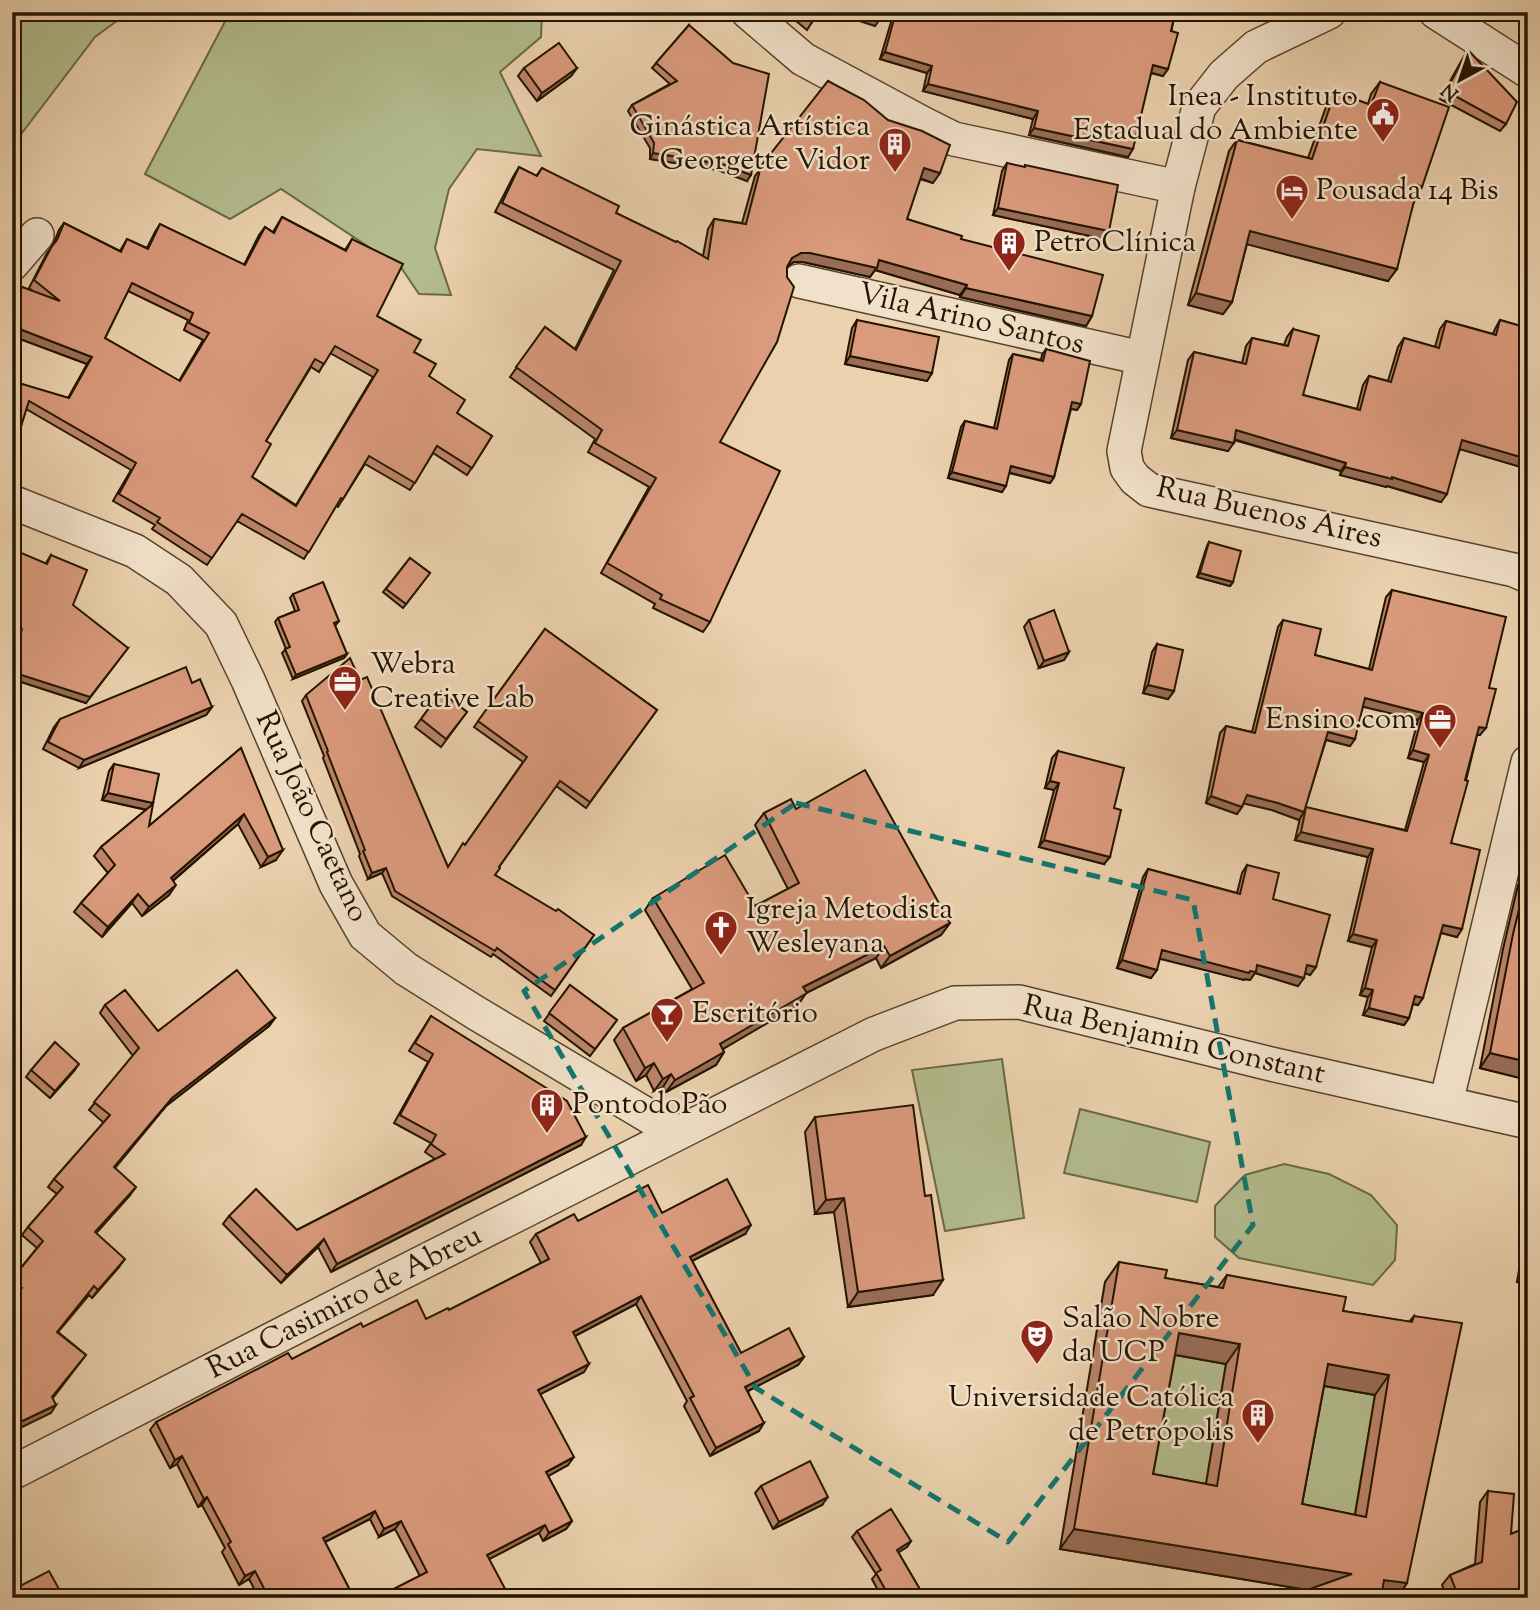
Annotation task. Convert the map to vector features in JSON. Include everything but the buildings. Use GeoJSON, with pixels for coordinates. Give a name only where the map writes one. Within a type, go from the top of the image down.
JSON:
{"type":"FeatureCollection","features":[{"type":"Feature","properties":{"kind":"street"},"geometry":{"type":"LineString","coordinates":[[748,12],[803,59],[954,139],[1178,187]]}},
{"type":"Feature","properties":{"kind":"street","name":"Rua Buenos Aires"},"geometry":{"type":"LineString","coordinates":[[1329,12],[1256,47],[1224,75],[1199,107],[1178,187],[1142,358],[1125,451],[1127,468],[1149,490],[1514,570],[1528,576]]}},
{"type":"Feature","properties":{"kind":"street"},"geometry":{"type":"LineString","coordinates":[[1436,12],[1528,71]]}},
{"type":"Feature","properties":{"kind":"street"},"geometry":{"type":"LineString","coordinates":[[12,264],[37,234]]}},
{"type":"Feature","properties":{"kind":"street","name":"Vila Arino Santos"},"geometry":{"type":"LineString","coordinates":[[799,281],[1142,358]]}},
{"type":"Feature","properties":{"kind":"street","name":"Rua João Caetano"},"geometry":{"type":"LineString","coordinates":[[12,502],[135,551],[179,580],[221,624],[248,680],[335,884],[365,935],[406,969],[677,1133]]}},
{"type":"Feature","properties":{"kind":"street"},"geometry":{"type":"LineString","coordinates":[[1446,1103],[1528,762]]}},
{"type":"Feature","properties":{"kind":"street","name":"Rua Benjamin Constant"},"geometry":{"type":"LineString","coordinates":[[677,1133],[874,1034],[956,1003],[1019,1002],[1271,1065],[1528,1122]]}},
{"type":"Feature","properties":{"kind":"street","name":"Rua Casimiro de Abreu"},"geometry":{"type":"LineString","coordinates":[[12,1473],[677,1133]]}},
{"type":"Feature","properties":{"kind":"highlighted area"},"geometry":{"type":"Polygon","coordinates":[[[796,803],[1193,900],[1253,1225],[1008,1542],[756,1388],[524,991],[796,803]]]}},
{"type":"Feature","properties":{"kind":"green space"},"geometry":{"type":"Polygon","coordinates":[[[12,12],[129,12],[95,37],[12,146],[12,12]]]}},
{"type":"Feature","properties":{"kind":"green space"},"geometry":{"type":"Polygon","coordinates":[[[230,12],[542,12],[541,37],[500,72],[541,156],[477,149],[449,189],[435,248],[451,295],[419,294],[402,269],[281,189],[230,219],[145,174],[230,12]]]}},
{"type":"Feature","properties":{"kind":"green space"},"geometry":{"type":"Polygon","coordinates":[[[1002,1059],[1024,1218],[945,1231],[912,1070],[1002,1059]]]}},
{"type":"Feature","properties":{"kind":"green space"},"geometry":{"type":"Polygon","coordinates":[[[1080,1109],[1210,1142],[1197,1202],[1064,1173],[1080,1109]]]}},
{"type":"Feature","properties":{"kind":"green space"},"geometry":{"type":"Polygon","coordinates":[[[1284,1164],[1329,1174],[1371,1195],[1397,1225],[1395,1260],[1373,1285],[1239,1258],[1215,1237],[1215,1206],[1245,1175],[1284,1164]]]}},
{"type":"Feature","properties":{"kind":"green space"},"geometry":{"type":"Polygon","coordinates":[[[1165,1353],[1226,1364],[1202,1507],[1139,1494],[1165,1353]]]}},
{"type":"Feature","properties":{"kind":"green space"},"geometry":{"type":"Polygon","coordinates":[[[1314,1384],[1375,1395],[1351,1537],[1288,1525],[1314,1384]]]}},
{"type":"Feature","properties":{"kind":"place","name":"Inea - Instituto Estadual do Ambiente"},"geometry":{"type":"Point","coordinates":[1383,144]}},
{"type":"Feature","properties":{"kind":"place","name":"Ginástica Artística Georgette Vidor"},"geometry":{"type":"Point","coordinates":[895,174]}},
{"type":"Feature","properties":{"kind":"place","name":"Pousada 14 Bis"},"geometry":{"type":"Point","coordinates":[1292,221]}},
{"type":"Feature","properties":{"kind":"place","name":"PetroClínica"},"geometry":{"type":"Point","coordinates":[1009,273]}},
{"type":"Feature","properties":{"kind":"place","name":"Webra Creative Lab"},"geometry":{"type":"Point","coordinates":[345,712]}},
{"type":"Feature","properties":{"kind":"place","name":"Ensino.com"},"geometry":{"type":"Point","coordinates":[1440,750]}},
{"type":"Feature","properties":{"kind":"place","name":"Igreja Metodista Wesleyana"},"geometry":{"type":"Point","coordinates":[721,957]}},
{"type":"Feature","properties":{"kind":"place","name":"Escritório"},"geometry":{"type":"Point","coordinates":[667,1044]}},
{"type":"Feature","properties":{"kind":"place","name":"PontodoPão"},"geometry":{"type":"Point","coordinates":[547,1135]}},
{"type":"Feature","properties":{"kind":"place","name":"Salão Nobre da UCP"},"geometry":{"type":"Point","coordinates":[1037,1366]}},
{"type":"Feature","properties":{"kind":"place","name":"Universidade Católica de Petrópolis"},"geometry":{"type":"Point","coordinates":[1258,1445]}}]}
